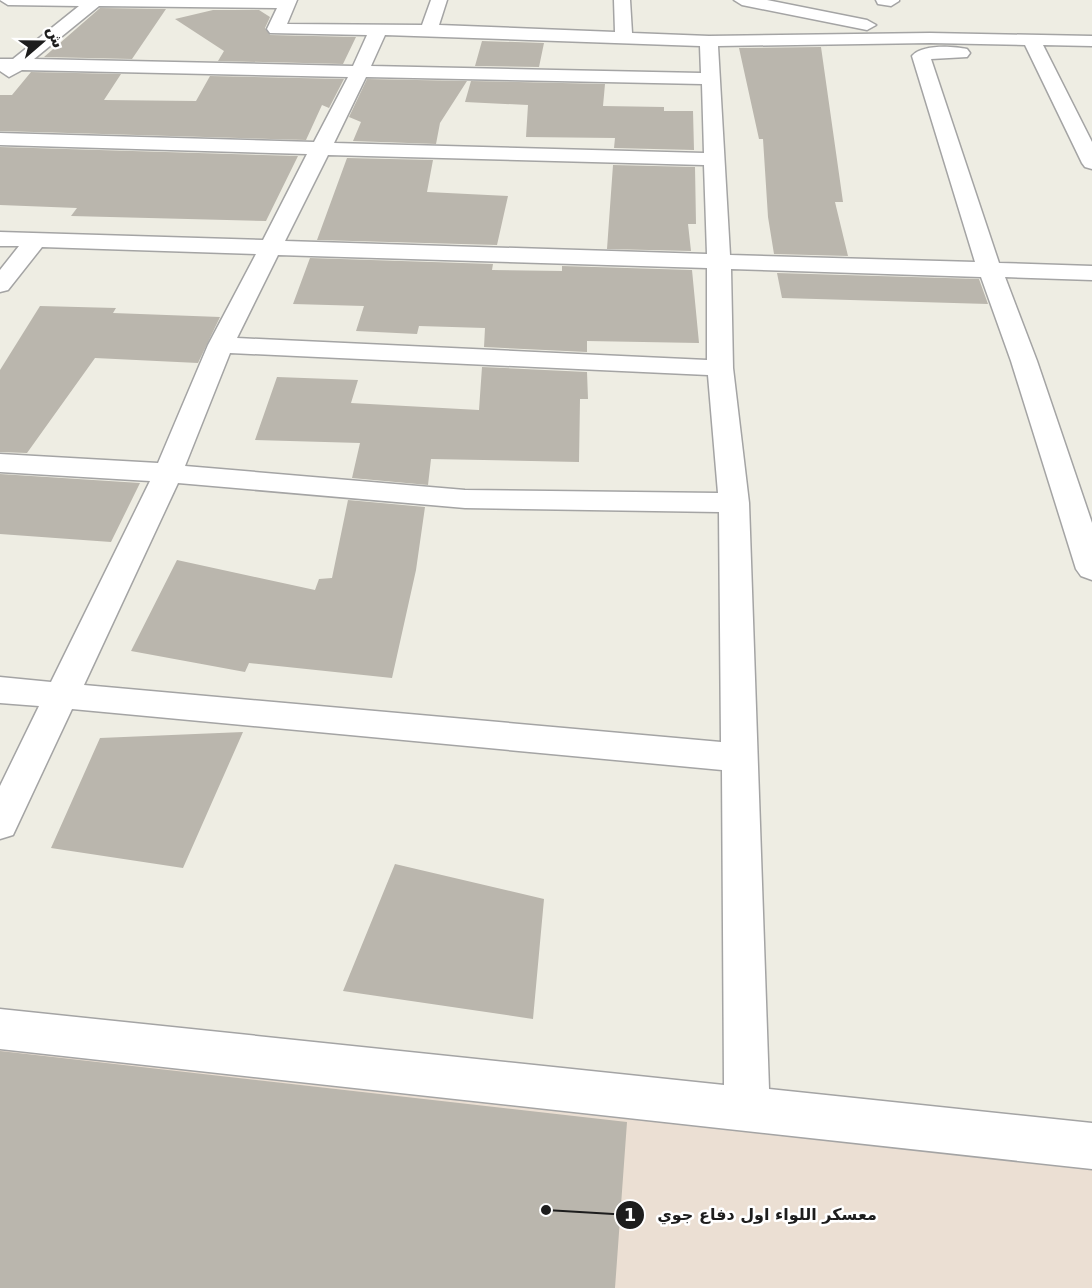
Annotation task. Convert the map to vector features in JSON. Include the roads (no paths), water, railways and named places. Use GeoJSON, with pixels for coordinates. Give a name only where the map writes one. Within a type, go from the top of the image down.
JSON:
{"type":"FeatureCollection","features":[{"type":"Feature","properties":{"kind":"street"},"geometry":{"type":"LineString","coordinates":[[8,0],[288,2],[276,29],[429,30],[709,41],[930,38]]}},
{"type":"Feature","properties":{"kind":"street"},"geometry":{"type":"LineString","coordinates":[[429,30],[439,0]]}},
{"type":"Feature","properties":{"kind":"street"},"geometry":{"type":"LineString","coordinates":[[622,0],[624,38]]}},
{"type":"Feature","properties":{"kind":"street"},"geometry":{"type":"LineString","coordinates":[[742,0],[930,38],[1036,50]]}},
{"type":"Feature","properties":{"kind":"street"},"geometry":{"type":"LineString","coordinates":[[0,78],[8,64],[94,1]]}},
{"type":"Feature","properties":{"kind":"street"},"geometry":{"type":"LineString","coordinates":[[0,824],[168,472],[221,345],[360,71],[378,30]]}},
{"type":"Feature","properties":{"kind":"street"},"geometry":{"type":"LineString","coordinates":[[709,41],[719,261],[720,368],[734,503],[747,1111]]}},
{"type":"Feature","properties":{"kind":"street"},"geometry":{"type":"LineString","coordinates":[[1092,41],[1036,50],[945,52],[921,56],[972,222],[1024,361],[1092,569]]}},
{"type":"Feature","properties":{"kind":"street"},"geometry":{"type":"LineString","coordinates":[[1036,50],[1092,163]]}},
{"type":"Feature","properties":{"kind":"street"},"geometry":{"type":"LineString","coordinates":[[8,64],[711,79]]}},
{"type":"Feature","properties":{"kind":"street"},"geometry":{"type":"LineString","coordinates":[[0,139],[322,147],[486,155],[714,159]]}},
{"type":"Feature","properties":{"kind":"street"},"geometry":{"type":"LineString","coordinates":[[0,239],[1092,273]]}},
{"type":"Feature","properties":{"kind":"street"},"geometry":{"type":"LineString","coordinates":[[0,285],[36,240]]}},
{"type":"Feature","properties":{"kind":"street"},"geometry":{"type":"LineString","coordinates":[[221,345],[720,368]]}},
{"type":"Feature","properties":{"kind":"street"},"geometry":{"type":"LineString","coordinates":[[0,463],[168,472],[465,499],[734,503]]}},
{"type":"Feature","properties":{"kind":"street"},"geometry":{"type":"LineString","coordinates":[[0,690],[740,758]]}},
{"type":"Feature","properties":{"kind":"street"},"geometry":{"type":"LineString","coordinates":[[0,1029],[747,1111],[1092,1146]]}},
{"type":"Feature","properties":{"kind":"place","name":"معسكر اللواء اول دفاع جوي"},"geometry":{"type":"Point","coordinates":[546,1210]}}]}
